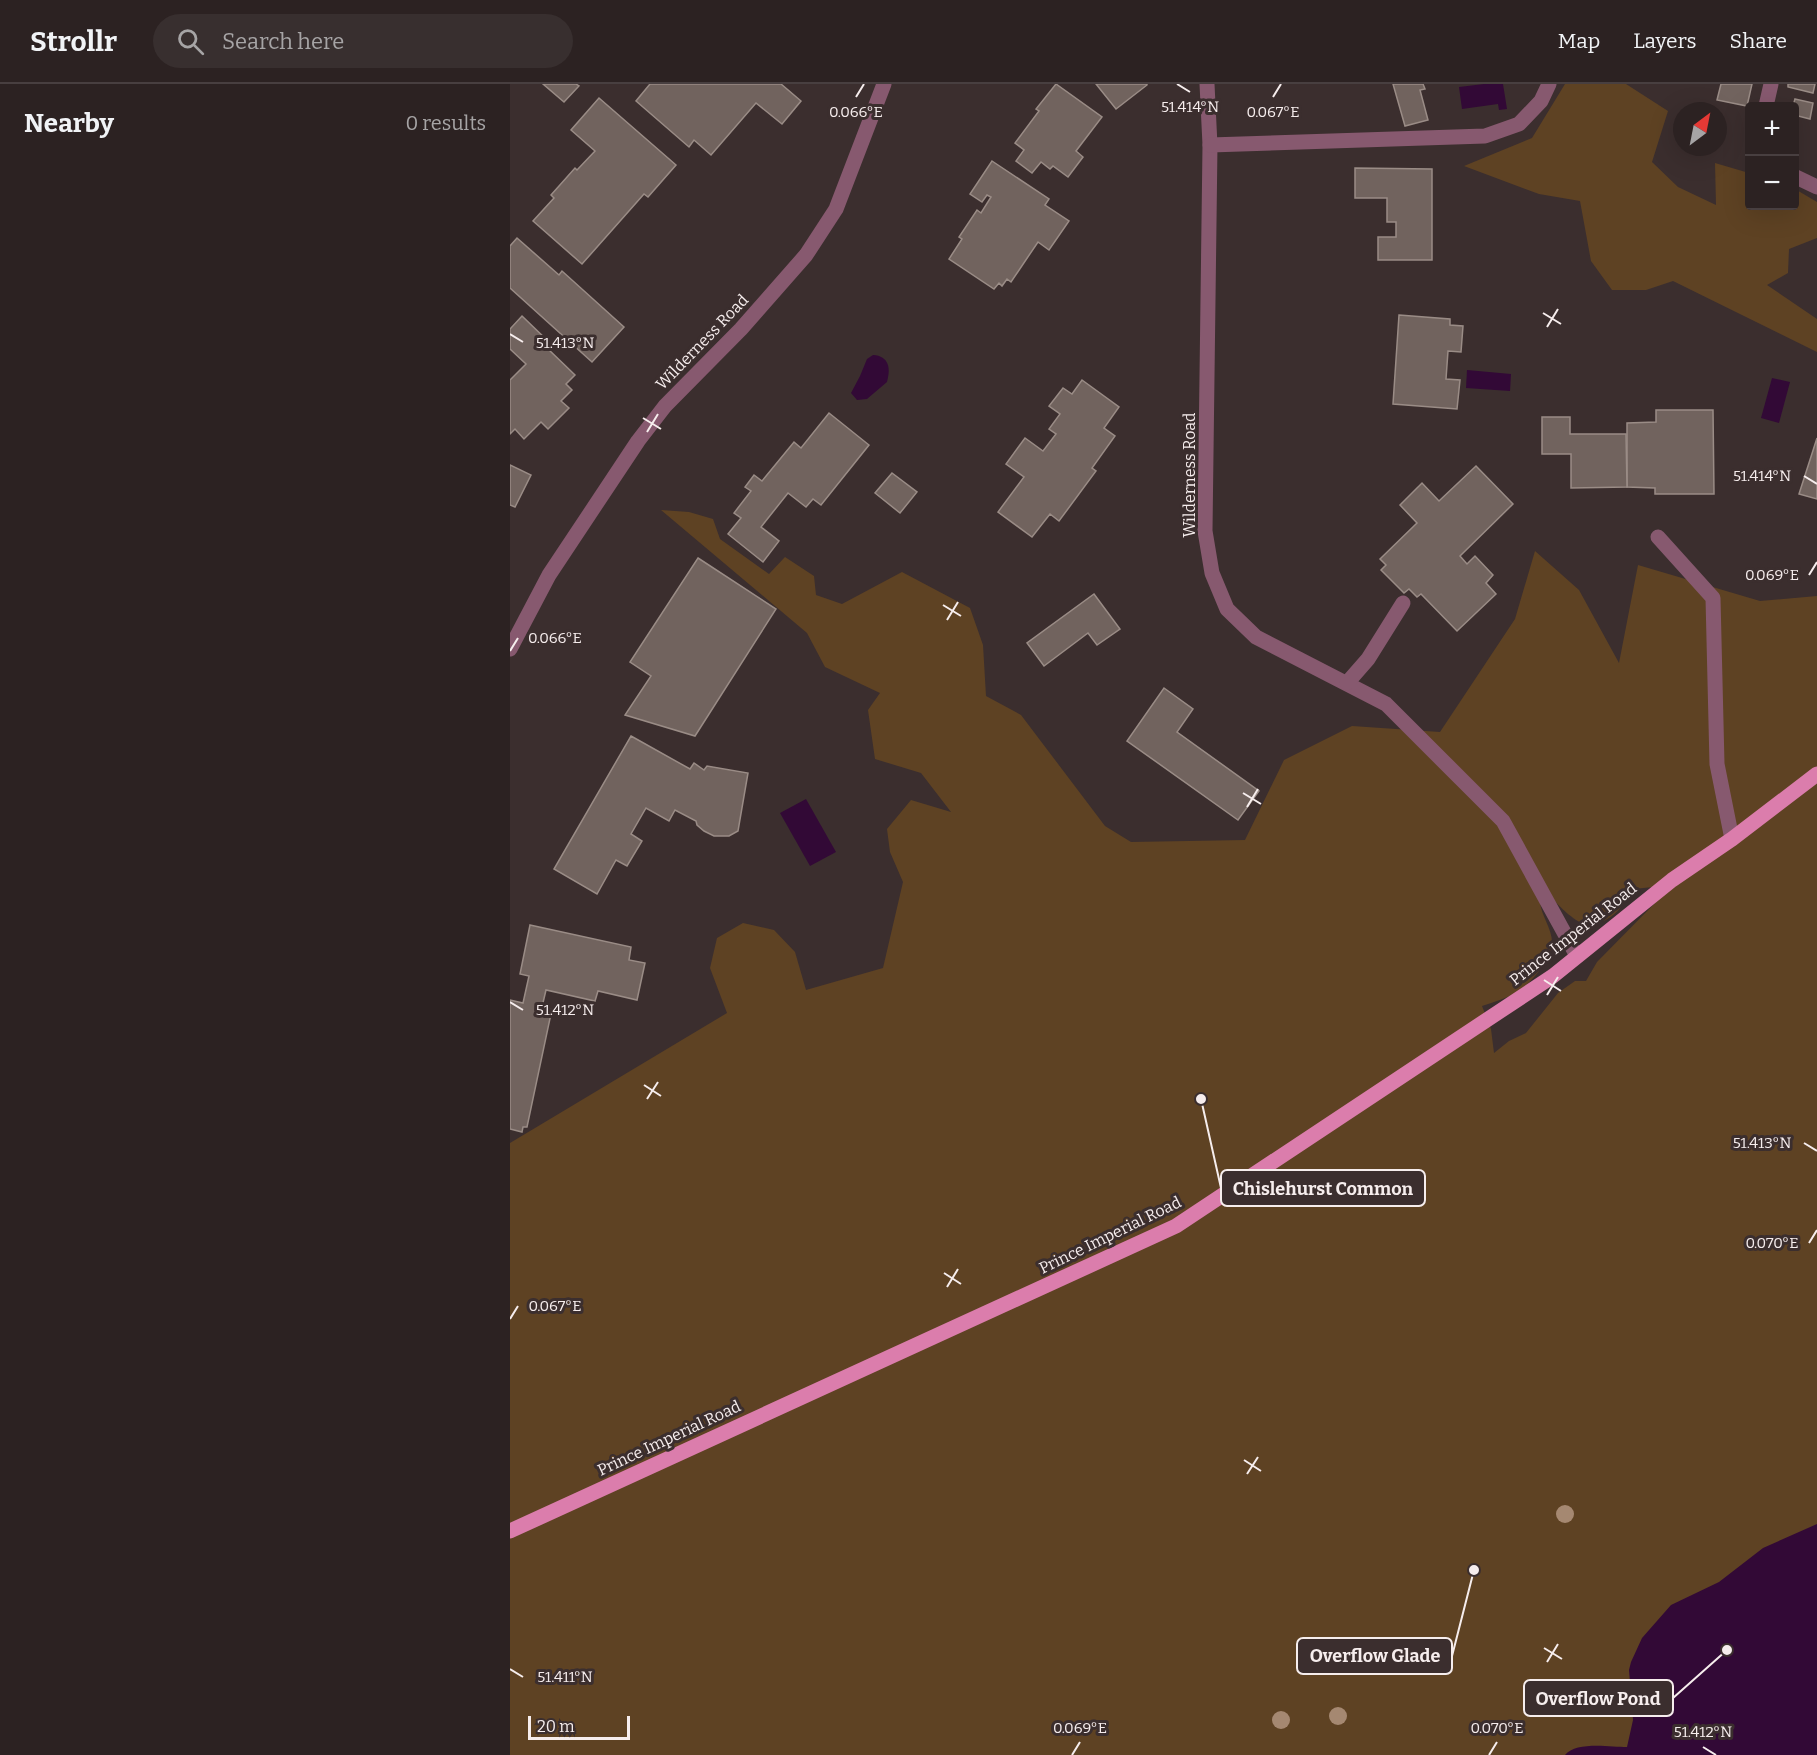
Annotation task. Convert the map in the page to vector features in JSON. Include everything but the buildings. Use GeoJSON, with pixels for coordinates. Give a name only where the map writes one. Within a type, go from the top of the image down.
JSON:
{"type":"FeatureCollection","features":[{"type":"Feature","properties":{"kind":"main road","name":"Prince Imperial Road"},"geometry":{"type":"LineString","coordinates":[[510,1531],[1176,1226],[1553,976],[1672,880],[1732,839],[1817,774]]}},
{"type":"Feature","properties":{"kind":"street","name":"Wilderness Road"},"geometry":{"type":"LineString","coordinates":[[510,649],[549,575],[638,441],[665,406],[741,329],[806,255],[836,209],[884,84]]}},
{"type":"Feature","properties":{"kind":"street","name":"Wilderness Road"},"geometry":{"type":"LineString","coordinates":[[1207,84],[1210,146],[1205,531],[1212,573],[1227,609],[1257,637],[1386,704],[1503,821],[1577,956]]}},
{"type":"Feature","properties":{"kind":"street"},"geometry":{"type":"LineString","coordinates":[[1210,146],[1485,136],[1520,124],[1541,101],[1549,84]]}},
{"type":"Feature","properties":{"kind":"street"},"geometry":{"type":"LineString","coordinates":[[1767,102],[1771,84]]}},
{"type":"Feature","properties":{"kind":"street"},"geometry":{"type":"LineString","coordinates":[[1799,178],[1817,187]]}},
{"type":"Feature","properties":{"kind":"street"},"geometry":{"type":"LineString","coordinates":[[1658,537],[1713,598],[1717,764],[1732,839]]}},
{"type":"Feature","properties":{"kind":"street"},"geometry":{"type":"LineString","coordinates":[[1347,683],[1368,659],[1403,603]]}},
{"type":"Feature","properties":{"kind":"shaded area"},"geometry":{"type":"Polygon","coordinates":[[[1503,84],[1507,109],[1499,110],[1498,104],[1462,109],[1459,87],[1503,84]]]}},
{"type":"Feature","properties":{"kind":"shaded area"},"geometry":{"type":"Polygon","coordinates":[[[1565,84],[1626,84],[1668,111],[1652,162],[1678,187],[1716,205],[1715,163],[1745,172],[1745,210],[1799,210],[1799,191],[1817,202],[1817,238],[1789,249],[1788,273],[1767,285],[1817,319],[1817,352],[1673,281],[1646,290],[1612,290],[1591,261],[1580,201],[1539,194],[1464,166],[1532,138],[1565,84]]]}},
{"type":"Feature","properties":{"kind":"shaded area"},"geometry":{"type":"Polygon","coordinates":[[[873,355],[886,360],[889,368],[887,382],[867,399],[857,400],[851,393],[867,359],[873,355]]]}},
{"type":"Feature","properties":{"kind":"shaded area"},"geometry":{"type":"Polygon","coordinates":[[[1467,370],[1511,374],[1510,391],[1466,388],[1467,370]]]}},
{"type":"Feature","properties":{"kind":"shaded area"},"geometry":{"type":"Polygon","coordinates":[[[1772,378],[1790,382],[1779,423],[1761,418],[1772,378]]]}},
{"type":"Feature","properties":{"kind":"shaded area"},"geometry":{"type":"Polygon","coordinates":[[[661,510],[689,512],[713,519],[720,539],[769,574],[785,557],[814,576],[816,595],[842,604],[902,572],[970,608],[983,645],[986,696],[1021,715],[1105,826],[1131,842],[1245,840],[1284,760],[1352,726],[1440,732],[1515,619],[1535,551],[1579,590],[1619,663],[1638,565],[1760,601],[1817,596],[1817,1755],[510,1755],[510,1143],[727,1013],[710,968],[717,938],[743,923],[774,930],[795,952],[806,990],[883,968],[903,882],[890,852],[887,829],[911,800],[951,812],[921,773],[875,759],[868,710],[880,693],[825,667],[807,633],[661,510]],[[1653,887],[1634,889],[1613,915],[1599,923],[1591,924],[1575,919],[1553,899],[1540,902],[1552,942],[1549,956],[1529,983],[1518,992],[1482,1006],[1491,1029],[1494,1053],[1509,1041],[1526,1033],[1558,993],[1575,981],[1586,981],[1597,962],[1657,901],[1653,887]]]}},
{"type":"Feature","properties":{"kind":"shaded area"},"geometry":{"type":"Polygon","coordinates":[[[806,799],[836,852],[810,866],[780,813],[806,799]]]}},
{"type":"Feature","properties":{"kind":"shaded area"},"geometry":{"type":"Polygon","coordinates":[[[1817,1524],[1817,1755],[1565,1755],[1585,1746],[1627,1747],[1633,1720],[1629,1670],[1631,1662],[1642,1638],[1671,1605],[1719,1582],[1763,1548],[1817,1524]]]}},
{"type":"Feature","properties":{"kind":"place","name":"Chislehurst Common"},"geometry":{"type":"Point","coordinates":[1201,1099]}},
{"type":"Feature","properties":{"kind":"place","name":"Overflow Glade"},"geometry":{"type":"Point","coordinates":[1474,1570]}},
{"type":"Feature","properties":{"kind":"place","name":"Overflow Pond"},"geometry":{"type":"Point","coordinates":[1727,1650]}}]}
